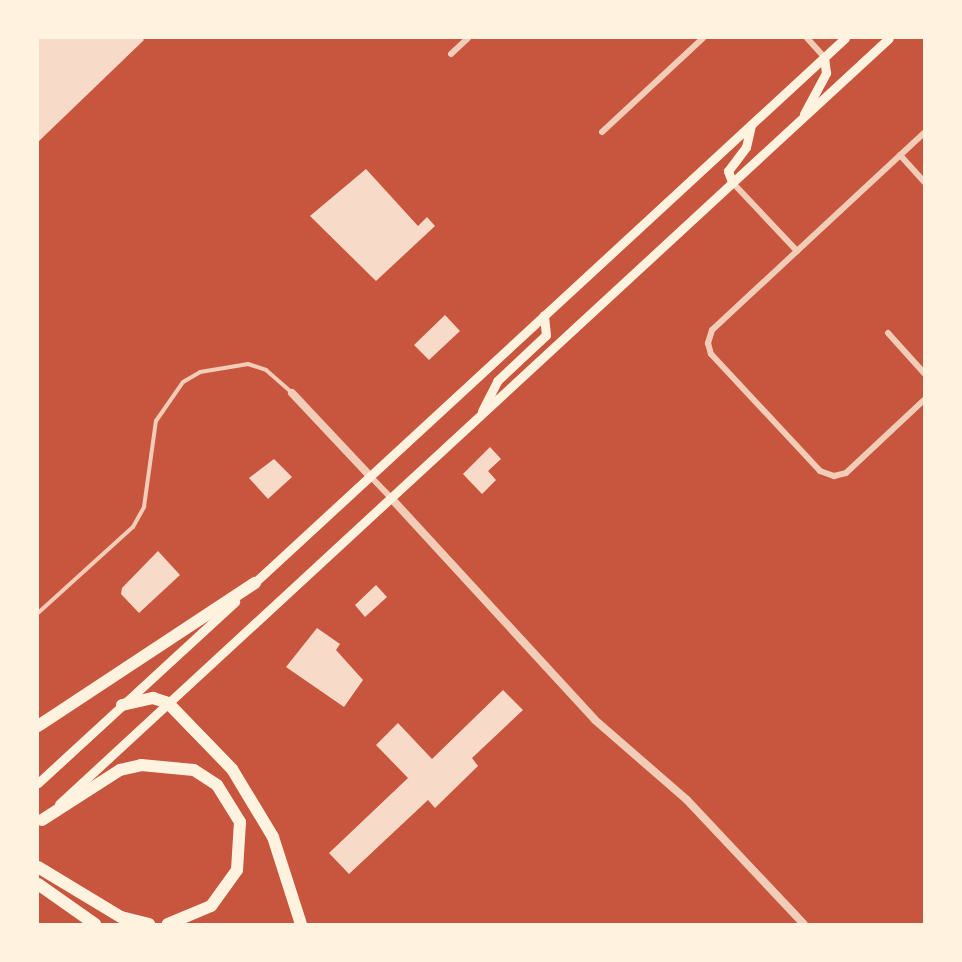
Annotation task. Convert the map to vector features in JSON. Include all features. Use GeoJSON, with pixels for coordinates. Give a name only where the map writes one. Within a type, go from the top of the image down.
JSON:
{"type":"FeatureCollection","features":[{"type":"Feature","properties":{"kind":"highway"},"geometry":{"type":"LineString","coordinates":[[38,726],[255,583]]}},
{"type":"Feature","properties":{"kind":"highway"},"geometry":{"type":"LineString","coordinates":[[122,705],[153,698],[168,703],[232,769],[261,812],[301,924]]}},
{"type":"Feature","properties":{"kind":"highway"},"geometry":{"type":"LineString","coordinates":[[40,822],[120,770],[141,765],[194,770],[217,785],[240,822],[237,870],[211,906],[168,924]]}},
{"type":"Feature","properties":{"kind":"highway"},"geometry":{"type":"LineString","coordinates":[[38,867],[121,917],[149,924]]}},
{"type":"Feature","properties":{"kind":"highway"},"geometry":{"type":"LineString","coordinates":[[38,884],[95,924]]}},
{"type":"Feature","properties":{"kind":"main road"},"geometry":{"type":"LineString","coordinates":[[38,783],[845,38]]}},
{"type":"Feature","properties":{"kind":"main road"},"geometry":{"type":"LineString","coordinates":[[40,822],[888,38]]}},
{"type":"Feature","properties":{"kind":"main road"},"geometry":{"type":"LineString","coordinates":[[803,117],[826,73],[824,57]]}},
{"type":"Feature","properties":{"kind":"main road"},"geometry":{"type":"LineString","coordinates":[[732,182],[728,171],[746,147],[751,125]]}},
{"type":"Feature","properties":{"kind":"main road"},"geometry":{"type":"LineString","coordinates":[[480,416],[497,381],[546,335],[543,315]]}},
{"type":"Feature","properties":{"kind":"street"},"geometry":{"type":"LineString","coordinates":[[451,54],[468,38]]}},
{"type":"Feature","properties":{"kind":"street"},"geometry":{"type":"LineString","coordinates":[[602,132],[703,38]]}},
{"type":"Feature","properties":{"kind":"street"},"geometry":{"type":"LineString","coordinates":[[807,38],[824,57]]}},
{"type":"Feature","properties":{"kind":"street"},"geometry":{"type":"LineString","coordinates":[[924,133],[712,330],[708,343],[711,354],[820,471],[834,476],[846,473],[924,400]]}},
{"type":"Feature","properties":{"kind":"street"},"geometry":{"type":"LineString","coordinates":[[900,155],[924,182]]}},
{"type":"Feature","properties":{"kind":"street"},"geometry":{"type":"LineString","coordinates":[[732,182],[797,251]]}},
{"type":"Feature","properties":{"kind":"street"},"geometry":{"type":"LineString","coordinates":[[888,333],[924,373]]}},
{"type":"Feature","properties":{"kind":"street"},"geometry":{"type":"LineString","coordinates":[[292,393],[595,720],[687,800],[804,924]]}},
{"type":"Feature","properties":{"kind":"lane"},"geometry":{"type":"LineString","coordinates":[[38,613],[133,527],[146,498],[156,421],[183,382],[200,372],[248,364],[266,370],[292,393]]}},
{"type":"Feature","properties":{"kind":"building"},"geometry":{"type":"Polygon","coordinates":[[[38,38],[142,38],[144,40],[38,142],[38,38]]]}},
{"type":"Feature","properties":{"kind":"building"},"geometry":{"type":"Polygon","coordinates":[[[366,169],[418,226],[427,217],[435,226],[376,281],[310,216],[366,169]]]}},
{"type":"Feature","properties":{"kind":"building"},"geometry":{"type":"Polygon","coordinates":[[[445,315],[460,331],[429,360],[414,345],[445,315]]]}},
{"type":"Feature","properties":{"kind":"building"},"geometry":{"type":"Polygon","coordinates":[[[490,447],[501,459],[488,471],[496,480],[482,494],[463,474],[490,447]]]}},
{"type":"Feature","properties":{"kind":"building"},"geometry":{"type":"Polygon","coordinates":[[[274,459],[292,477],[268,499],[249,478],[274,459]]]}},
{"type":"Feature","properties":{"kind":"building"},"geometry":{"type":"Polygon","coordinates":[[[158,551],[180,575],[139,613],[121,594],[122,588],[158,551]]]}},
{"type":"Feature","properties":{"kind":"building"},"geometry":{"type":"Polygon","coordinates":[[[376,585],[387,597],[365,617],[355,605],[376,585]]]}},
{"type":"Feature","properties":{"kind":"building"},"geometry":{"type":"Polygon","coordinates":[[[317,628],[340,644],[336,650],[363,680],[344,707],[286,667],[317,628]]]}},
{"type":"Feature","properties":{"kind":"building"},"geometry":{"type":"Polygon","coordinates":[[[503,690],[523,710],[472,758],[478,766],[435,808],[428,800],[349,874],[329,853],[408,778],[376,745],[398,723],[432,759],[503,690]]]}}]}
